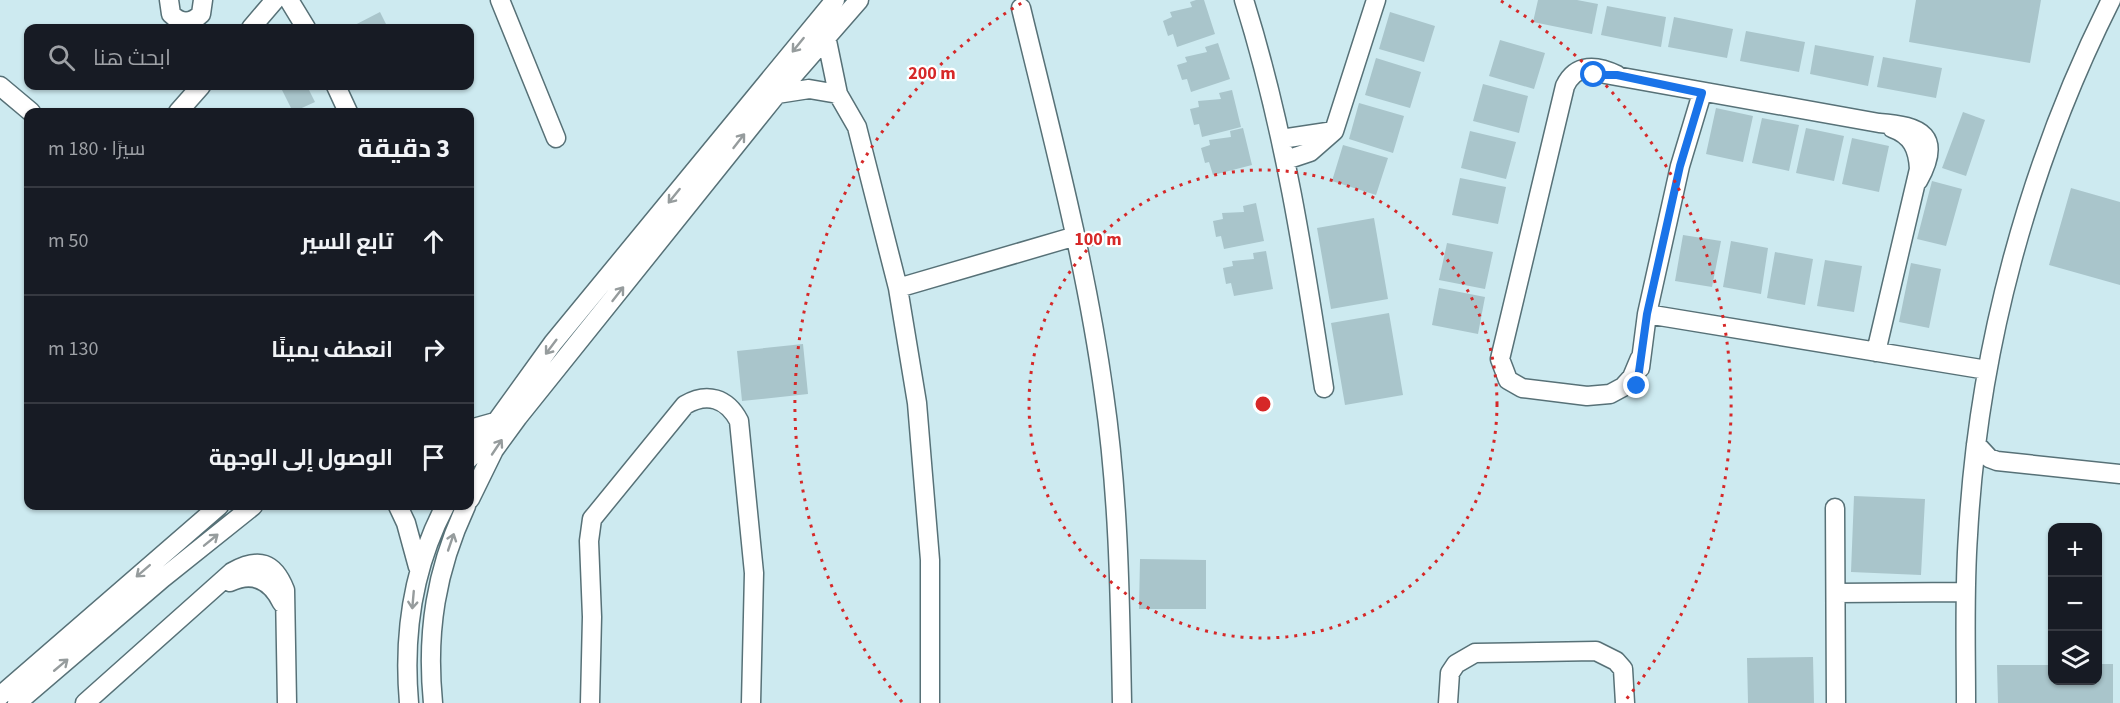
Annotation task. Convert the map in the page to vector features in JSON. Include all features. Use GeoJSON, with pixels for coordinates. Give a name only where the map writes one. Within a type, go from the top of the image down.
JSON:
{"type":"FeatureCollection","features":[{"type":"Feature","properties":{"kind":"street"},"geometry":{"type":"LineString","coordinates":[[169,0],[171,14],[183,22],[190,22],[201,14],[203,0]]}},
{"type":"Feature","properties":{"kind":"street"},"geometry":{"type":"LineString","coordinates":[[254,24],[275,0]]}},
{"type":"Feature","properties":{"kind":"street"},"geometry":{"type":"LineString","coordinates":[[290,0],[304,24]]}},
{"type":"Feature","properties":{"kind":"street"},"geometry":{"type":"LineString","coordinates":[[500,0],[556,138]]}},
{"type":"Feature","properties":{"kind":"street"},"geometry":{"type":"LineString","coordinates":[[474,452],[553,343],[835,0]]}},
{"type":"Feature","properties":{"kind":"street"},"geometry":{"type":"LineString","coordinates":[[474,490],[494,450],[518,417],[777,94],[859,0]]}},
{"type":"Feature","properties":{"kind":"street"},"geometry":{"type":"LineString","coordinates":[[1244,0],[1281,139],[1300,227],[1324,388]]}},
{"type":"Feature","properties":{"kind":"street"},"geometry":{"type":"LineString","coordinates":[[1286,160],[1310,152],[1334,131],[1377,0]]}},
{"type":"Feature","properties":{"kind":"street"},"geometry":{"type":"LineString","coordinates":[[1966,703],[1965,592],[1976,444],[1987,370],[2004,293],[2031,199],[2063,106],[2110,0]]}},
{"type":"Feature","properties":{"kind":"street"},"geometry":{"type":"LineString","coordinates":[[1021,8],[1076,236],[1094,329],[1113,474],[1119,552],[1122,703]]}},
{"type":"Feature","properties":{"kind":"street"},"geometry":{"type":"LineString","coordinates":[[826,36],[838,94],[857,127],[898,288],[917,403],[930,560],[930,703]]}},
{"type":"Feature","properties":{"kind":"street"},"geometry":{"type":"LineString","coordinates":[[1702,93],[1680,166],[1647,314],[1640,358],[1632,377],[1623,387],[1610,394],[1587,396],[1539,388],[1520,376],[1511,363],[1508,331],[1525,249],[1563,104],[1570,91],[1580,81],[1594,75],[1617,75],[1702,93],[1879,123],[1902,132],[1912,142],[1919,158],[1918,180],[1896,257],[1876,352]]}},
{"type":"Feature","properties":{"kind":"street"},"geometry":{"type":"LineString","coordinates":[[0,86],[26,108]]}},
{"type":"Feature","properties":{"kind":"street"},"geometry":{"type":"LineString","coordinates":[[777,94],[809,89],[838,94]]}},
{"type":"Feature","properties":{"kind":"street"},"geometry":{"type":"LineString","coordinates":[[182,108],[197,90]]}},
{"type":"Feature","properties":{"kind":"street"},"geometry":{"type":"LineString","coordinates":[[338,90],[346,108]]}},
{"type":"Feature","properties":{"kind":"street"},"geometry":{"type":"LineString","coordinates":[[1281,139],[1334,131]]}},
{"type":"Feature","properties":{"kind":"street"},"geometry":{"type":"LineString","coordinates":[[898,288],[1076,236]]}},
{"type":"Feature","properties":{"kind":"street"},"geometry":{"type":"LineString","coordinates":[[1647,314],[1987,370]]}},
{"type":"Feature","properties":{"kind":"street"},"geometry":{"type":"LineString","coordinates":[[590,703],[592,617],[589,540],[592,519],[685,405],[705,397],[726,403],[739,421],[754,573],[754,652],[751,703]]}},
{"type":"Feature","properties":{"kind":"street"},"geometry":{"type":"LineString","coordinates":[[474,428],[495,422]]}},
{"type":"Feature","properties":{"kind":"street"},"geometry":{"type":"LineString","coordinates":[[1976,444],[1989,458],[1997,461],[2120,474]]}},
{"type":"Feature","properties":{"kind":"street"},"geometry":{"type":"LineString","coordinates":[[1973,477],[2005,473],[2120,486]]}},
{"type":"Feature","properties":{"kind":"street"},"geometry":{"type":"LineString","coordinates":[[1835,508],[1836,703]]}},
{"type":"Feature","properties":{"kind":"street"},"geometry":{"type":"LineString","coordinates":[[0,696],[214,510]]}},
{"type":"Feature","properties":{"kind":"street"},"geometry":{"type":"LineString","coordinates":[[17,703],[163,578],[248,510]]}},
{"type":"Feature","properties":{"kind":"street"},"geometry":{"type":"LineString","coordinates":[[400,510],[406,523],[418,567]]}},
{"type":"Feature","properties":{"kind":"street"},"geometry":{"type":"LineString","coordinates":[[409,703],[406,668],[418,567],[430,534],[443,510]]}},
{"type":"Feature","properties":{"kind":"street"},"geometry":{"type":"LineString","coordinates":[[433,703],[429,643],[435,602],[444,562],[464,510]]}},
{"type":"Feature","properties":{"kind":"street"},"geometry":{"type":"LineString","coordinates":[[86,703],[214,588],[238,578],[256,578],[271,585],[285,608],[287,703]]}},
{"type":"Feature","properties":{"kind":"street"},"geometry":{"type":"LineString","coordinates":[[1836,593],[1965,592]]}},
{"type":"Feature","properties":{"kind":"street"},"geometry":{"type":"LineString","coordinates":[[1448,703],[1450,674],[1456,664],[1475,653],[1596,651],[1607,654],[1623,669],[1625,703]]}},
{"type":"Feature","properties":{"kind":"building"},"geometry":{"type":"Polygon","coordinates":[[[1204,0],[1215,34],[1177,47],[1173,34],[1168,36],[1163,21],[1172,17],[1170,12],[1192,7],[1190,2],[1204,0]]]}},
{"type":"Feature","properties":{"kind":"building"},"geometry":{"type":"Polygon","coordinates":[[[1538,0],[1577,0],[1598,4],[1592,34],[1533,22],[1538,0]]]}},
{"type":"Feature","properties":{"kind":"building"},"geometry":{"type":"Polygon","coordinates":[[[1916,0],[2041,0],[2030,63],[1909,42],[1916,0]]]}},
{"type":"Feature","properties":{"kind":"building"},"geometry":{"type":"Polygon","coordinates":[[[1607,6],[1666,17],[1661,47],[1601,35],[1607,6]]]}},
{"type":"Feature","properties":{"kind":"building"},"geometry":{"type":"Polygon","coordinates":[[[380,12],[386,24],[357,24],[380,12]]]}},
{"type":"Feature","properties":{"kind":"building"},"geometry":{"type":"Polygon","coordinates":[[[1390,12],[1435,26],[1424,62],[1379,49],[1390,12]]]}},
{"type":"Feature","properties":{"kind":"building"},"geometry":{"type":"Polygon","coordinates":[[[1674,17],[1733,29],[1727,58],[1668,47],[1674,17]]]}},
{"type":"Feature","properties":{"kind":"building"},"geometry":{"type":"Polygon","coordinates":[[[1746,31],[1805,42],[1799,72],[1740,61],[1746,31]]]}},
{"type":"Feature","properties":{"kind":"building"},"geometry":{"type":"Polygon","coordinates":[[[1500,40],[1545,53],[1534,89],[1489,76],[1500,40]]]}},
{"type":"Feature","properties":{"kind":"building"},"geometry":{"type":"Polygon","coordinates":[[[1218,43],[1230,79],[1191,92],[1187,79],[1182,80],[1177,65],[1187,62],[1185,57],[1207,52],[1205,47],[1218,43]]]}},
{"type":"Feature","properties":{"kind":"building"},"geometry":{"type":"Polygon","coordinates":[[[1815,45],[1874,56],[1868,86],[1810,74],[1815,45]]]}},
{"type":"Feature","properties":{"kind":"building"},"geometry":{"type":"Polygon","coordinates":[[[1883,57],[1942,68],[1936,98],[1877,87],[1883,57]]]}},
{"type":"Feature","properties":{"kind":"building"},"geometry":{"type":"Polygon","coordinates":[[[1376,58],[1421,72],[1410,108],[1365,95],[1376,58]]]}},
{"type":"Feature","properties":{"kind":"building"},"geometry":{"type":"Polygon","coordinates":[[[1483,84],[1528,96],[1519,133],[1473,121],[1483,84]]]}},
{"type":"Feature","properties":{"kind":"building"},"geometry":{"type":"Polygon","coordinates":[[[282,90],[309,90],[315,102],[302,108],[291,108],[282,90]]]}},
{"type":"Feature","properties":{"kind":"building"},"geometry":{"type":"Polygon","coordinates":[[[1232,90],[1241,127],[1202,137],[1199,124],[1194,125],[1190,109],[1199,107],[1198,101],[1221,99],[1219,93],[1232,90]]]}},
{"type":"Feature","properties":{"kind":"building"},"geometry":{"type":"Polygon","coordinates":[[[1359,103],[1404,116],[1393,153],[1349,139],[1359,103]]]}},
{"type":"Feature","properties":{"kind":"building"},"geometry":{"type":"Polygon","coordinates":[[[1716,108],[1753,116],[1743,162],[1706,154],[1716,108]]]}},
{"type":"Feature","properties":{"kind":"building"},"geometry":{"type":"Polygon","coordinates":[[[1963,112],[1985,120],[1966,176],[1942,168],[1963,112]]]}},
{"type":"Feature","properties":{"kind":"building"},"geometry":{"type":"Polygon","coordinates":[[[1762,118],[1799,125],[1789,171],[1752,163],[1762,118]]]}},
{"type":"Feature","properties":{"kind":"building"},"geometry":{"type":"Polygon","coordinates":[[[1243,128],[1252,165],[1213,175],[1209,162],[1205,163],[1201,148],[1210,145],[1209,140],[1231,137],[1230,131],[1243,128]]]}},
{"type":"Feature","properties":{"kind":"building"},"geometry":{"type":"Polygon","coordinates":[[[1806,128],[1844,136],[1834,181],[1796,173],[1806,128]]]}},
{"type":"Feature","properties":{"kind":"building"},"geometry":{"type":"Polygon","coordinates":[[[1470,131],[1516,142],[1506,179],[1461,168],[1470,131]]]}},
{"type":"Feature","properties":{"kind":"building"},"geometry":{"type":"Polygon","coordinates":[[[1852,138],[1889,146],[1879,192],[1842,184],[1852,138]]]}},
{"type":"Feature","properties":{"kind":"building"},"geometry":{"type":"Polygon","coordinates":[[[1343,145],[1388,158],[1376,195],[1332,181],[1343,145]]]}},
{"type":"Feature","properties":{"kind":"building"},"geometry":{"type":"Polygon","coordinates":[[[1460,178],[1506,187],[1498,224],[1452,215],[1460,178]]]}},
{"type":"Feature","properties":{"kind":"building"},"geometry":{"type":"Polygon","coordinates":[[[1932,181],[1962,189],[1946,246],[1917,239],[1932,181]]]}},
{"type":"Feature","properties":{"kind":"building"},"geometry":{"type":"Polygon","coordinates":[[[2071,188],[2120,202],[2120,285],[2049,265],[2071,188]]]}},
{"type":"Feature","properties":{"kind":"building"},"geometry":{"type":"Polygon","coordinates":[[[1256,203],[1264,241],[1224,249],[1221,236],[1216,237],[1213,221],[1223,219],[1222,213],[1244,212],[1243,206],[1256,203]]]}},
{"type":"Feature","properties":{"kind":"building"},"geometry":{"type":"Polygon","coordinates":[[[1374,218],[1388,299],[1331,309],[1317,228],[1374,218]]]}},
{"type":"Feature","properties":{"kind":"building"},"geometry":{"type":"Polygon","coordinates":[[[1683,235],[1721,241],[1712,287],[1675,281],[1683,235]]]}},
{"type":"Feature","properties":{"kind":"building"},"geometry":{"type":"Polygon","coordinates":[[[1731,241],[1768,248],[1761,294],[1723,287],[1731,241]]]}},
{"type":"Feature","properties":{"kind":"building"},"geometry":{"type":"Polygon","coordinates":[[[1447,243],[1493,252],[1485,289],[1439,280],[1447,243]]]}},
{"type":"Feature","properties":{"kind":"building"},"geometry":{"type":"Polygon","coordinates":[[[1266,251],[1273,289],[1234,296],[1231,283],[1226,284],[1223,268],[1233,266],[1232,261],[1254,259],[1253,253],[1266,251]]]}},
{"type":"Feature","properties":{"kind":"building"},"geometry":{"type":"Polygon","coordinates":[[[1775,252],[1813,259],[1805,305],[1767,298],[1775,252]]]}},
{"type":"Feature","properties":{"kind":"building"},"geometry":{"type":"Polygon","coordinates":[[[1825,260],[1862,266],[1854,312],[1817,306],[1825,260]]]}},
{"type":"Feature","properties":{"kind":"building"},"geometry":{"type":"Polygon","coordinates":[[[1911,263],[1941,269],[1929,328],[1899,322],[1911,263]]]}},
{"type":"Feature","properties":{"kind":"building"},"geometry":{"type":"Polygon","coordinates":[[[1439,288],[1485,297],[1478,334],[1432,325],[1439,288]]]}},
{"type":"Feature","properties":{"kind":"building"},"geometry":{"type":"Polygon","coordinates":[[[1389,313],[1403,395],[1345,405],[1331,323],[1389,313]]]}},
{"type":"Feature","properties":{"kind":"building"},"geometry":{"type":"Polygon","coordinates":[[[803,344],[808,394],[742,401],[737,351],[803,344]]]}},
{"type":"Feature","properties":{"kind":"building"},"geometry":{"type":"Polygon","coordinates":[[[1854,496],[1925,499],[1921,575],[1851,572],[1854,496]]]}},
{"type":"Feature","properties":{"kind":"building"},"geometry":{"type":"Polygon","coordinates":[[[1140,559],[1206,560],[1206,609],[1139,609],[1140,559]]]}},
{"type":"Feature","properties":{"kind":"building"},"geometry":{"type":"Polygon","coordinates":[[[1813,657],[1814,703],[1748,703],[1747,658],[1813,657]]]}},
{"type":"Feature","properties":{"kind":"building"},"geometry":{"type":"Polygon","coordinates":[[[2102,664],[2113,664],[2113,703],[1998,703],[1997,665],[2048,665],[2048,685],[2102,685],[2102,664]]]}},
{"type":"Feature","properties":{"kind":"route"},"geometry":{"type":"LineString","coordinates":[[1594,75],[1617,75],[1702,93],[1680,166],[1647,314],[1640,358],[1640,378],[1637,386]]}}]}
